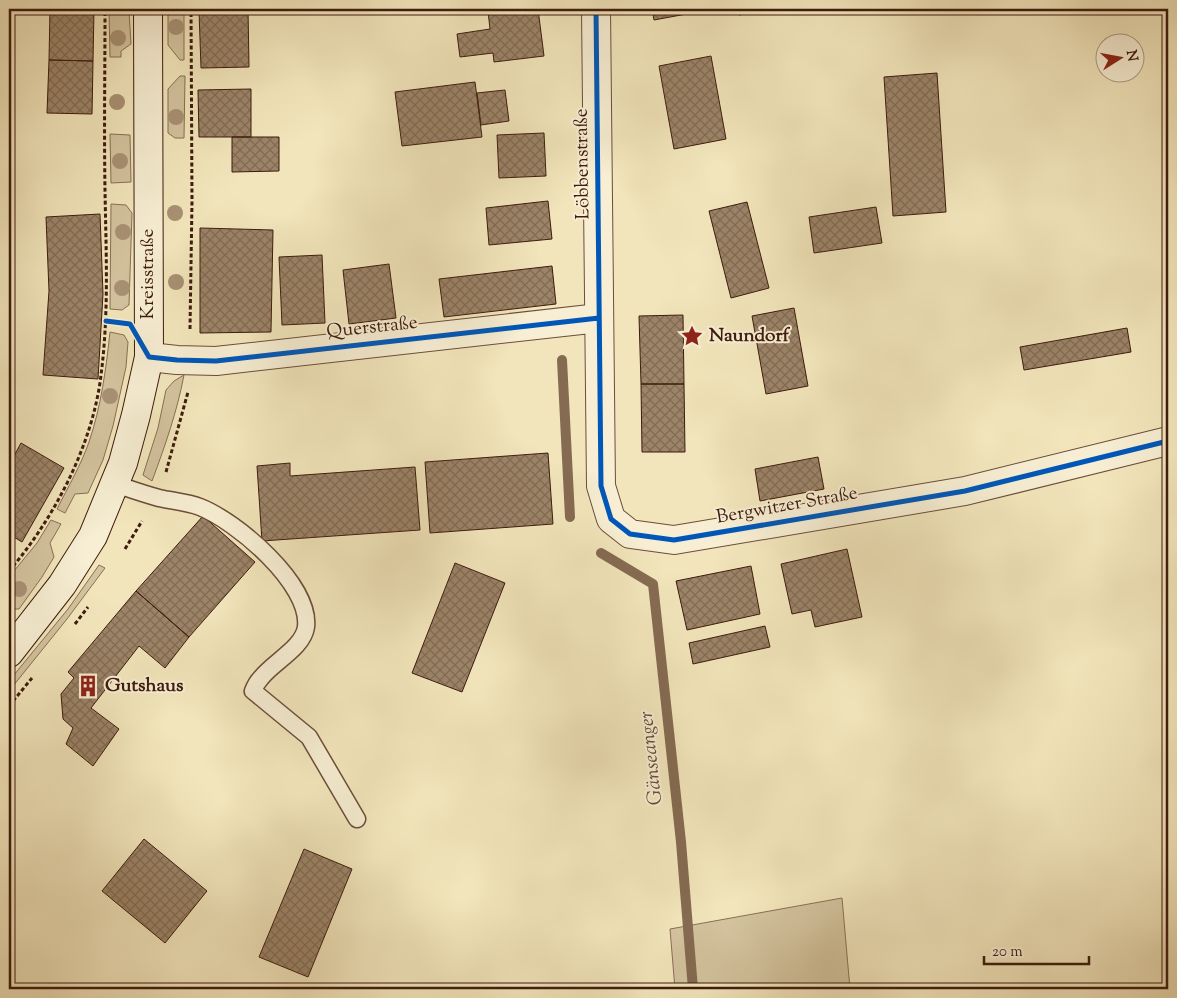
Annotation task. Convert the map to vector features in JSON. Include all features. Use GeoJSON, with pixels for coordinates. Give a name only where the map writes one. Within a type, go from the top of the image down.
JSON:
{"type":"FeatureCollection","features":[{"type":"Feature","properties":{"kind":"street","name":"Kreisstraße"},"geometry":{"type":"LineString","coordinates":[[9,653],[62,585],[93,536],[123,463],[149,357],[148,9]]}},
{"type":"Feature","properties":{"kind":"street","name":"Löbbenstraße"},"geometry":{"type":"LineString","coordinates":[[596,9],[599,318]]}},
{"type":"Feature","properties":{"kind":"street","name":"Querstraße"},"geometry":{"type":"LineString","coordinates":[[149,357],[216,361],[599,318]]}},
{"type":"Feature","properties":{"kind":"street","name":"Bergwitzer Straße"},"geometry":{"type":"LineString","coordinates":[[599,318],[601,486],[612,519],[630,534],[674,540],[965,491],[1168,441]]}},
{"type":"Feature","properties":{"kind":"lane"},"geometry":{"type":"LineString","coordinates":[[115,484],[157,497],[198,506],[222,517],[246,535],[278,566],[302,600],[306,626],[301,640],[261,678],[253,691],[309,737],[357,819]]}},
{"type":"Feature","properties":{"kind":"path"},"geometry":{"type":"LineString","coordinates":[[9,571],[44,524],[80,456],[95,409],[101,377],[107,305],[106,9]]}},
{"type":"Feature","properties":{"kind":"path"},"geometry":{"type":"LineString","coordinates":[[190,334],[192,200],[191,9]]}},
{"type":"Feature","properties":{"kind":"shaded area"},"geometry":{"type":"Polygon","coordinates":[[[109,9],[126,9],[129,11],[131,44],[121,51],[121,57],[110,57],[109,9]]]}},
{"type":"Feature","properties":{"kind":"shaded area"},"geometry":{"type":"Polygon","coordinates":[[[168,9],[184,9],[184,60],[180,60],[168,45],[168,9]]]}},
{"type":"Feature","properties":{"kind":"shaded area"},"geometry":{"type":"Polygon","coordinates":[[[180,76],[185,76],[184,138],[175,138],[168,133],[168,89],[180,76]]]}},
{"type":"Feature","properties":{"kind":"shaded area"},"geometry":{"type":"Polygon","coordinates":[[[110,134],[130,135],[131,182],[111,183],[110,134]]]}},
{"type":"Feature","properties":{"kind":"shaded area"},"geometry":{"type":"Polygon","coordinates":[[[111,204],[126,205],[132,213],[129,305],[122,310],[110,309],[111,204]]]}},
{"type":"Feature","properties":{"kind":"shaded area"},"geometry":{"type":"Polygon","coordinates":[[[110,332],[124,335],[128,342],[126,367],[113,426],[103,460],[88,493],[75,494],[65,513],[57,509],[82,459],[93,429],[107,360],[110,332]]]}},
{"type":"Feature","properties":{"kind":"shaded area"},"geometry":{"type":"Polygon","coordinates":[[[184,375],[170,429],[152,481],[143,475],[158,428],[166,390],[174,381],[184,375]]]}},
{"type":"Feature","properties":{"kind":"shaded area"},"geometry":{"type":"Polygon","coordinates":[[[51,520],[61,524],[50,543],[54,557],[19,609],[11,609],[9,607],[9,577],[37,543],[51,520]]]}},
{"type":"Feature","properties":{"kind":"shaded area"},"geometry":{"type":"Polygon","coordinates":[[[99,565],[105,568],[9,691],[9,681],[68,609],[99,565]]]}},
{"type":"Feature","properties":{"kind":"shaded area"},"geometry":{"type":"Polygon","coordinates":[[[842,898],[850,989],[675,989],[670,929],[842,898]]]}},
{"type":"Feature","properties":{"kind":"building"},"geometry":{"type":"Polygon","coordinates":[[[50,9],[94,9],[93,61],[49,60],[50,9]]]}},
{"type":"Feature","properties":{"kind":"building"},"geometry":{"type":"Polygon","coordinates":[[[248,9],[249,67],[201,68],[199,11],[248,9]]]}},
{"type":"Feature","properties":{"kind":"building"},"geometry":{"type":"Polygon","coordinates":[[[538,9],[544,56],[494,62],[493,53],[460,57],[457,34],[490,29],[488,11],[538,9]]]}},
{"type":"Feature","properties":{"kind":"building"},"geometry":{"type":"Polygon","coordinates":[[[652,9],[708,9],[708,10],[654,20],[652,9]]]}},
{"type":"Feature","properties":{"kind":"building"},"geometry":{"type":"Polygon","coordinates":[[[738,9],[779,9],[739,15],[738,9]]]}},
{"type":"Feature","properties":{"kind":"building"},"geometry":{"type":"Polygon","coordinates":[[[711,56],[726,139],[674,149],[659,66],[711,56]]]}},
{"type":"Feature","properties":{"kind":"building"},"geometry":{"type":"Polygon","coordinates":[[[49,60],[93,61],[92,114],[47,113],[49,60]]]}},
{"type":"Feature","properties":{"kind":"building"},"geometry":{"type":"Polygon","coordinates":[[[937,73],[946,212],[893,216],[884,77],[937,73]]]}},
{"type":"Feature","properties":{"kind":"building"},"geometry":{"type":"Polygon","coordinates":[[[475,82],[482,137],[402,146],[395,92],[475,82]]]}},
{"type":"Feature","properties":{"kind":"building"},"geometry":{"type":"Polygon","coordinates":[[[251,89],[251,137],[199,137],[198,90],[251,89]]]}},
{"type":"Feature","properties":{"kind":"building"},"geometry":{"type":"Polygon","coordinates":[[[505,90],[509,121],[481,125],[477,93],[505,90]]]}},
{"type":"Feature","properties":{"kind":"building"},"geometry":{"type":"Polygon","coordinates":[[[544,133],[546,176],[499,178],[497,135],[544,133]]]}},
{"type":"Feature","properties":{"kind":"building"},"geometry":{"type":"Polygon","coordinates":[[[232,137],[279,137],[279,171],[232,172],[232,137]]]}},
{"type":"Feature","properties":{"kind":"building"},"geometry":{"type":"Polygon","coordinates":[[[548,201],[552,239],[489,245],[486,208],[548,201]]]}},
{"type":"Feature","properties":{"kind":"building"},"geometry":{"type":"Polygon","coordinates":[[[747,202],[769,288],[731,298],[709,211],[747,202]]]}},
{"type":"Feature","properties":{"kind":"building"},"geometry":{"type":"Polygon","coordinates":[[[876,207],[882,243],[814,253],[809,217],[876,207]]]}},
{"type":"Feature","properties":{"kind":"building"},"geometry":{"type":"Polygon","coordinates":[[[100,214],[103,294],[98,379],[43,375],[49,291],[46,217],[100,214]]]}},
{"type":"Feature","properties":{"kind":"building"},"geometry":{"type":"Polygon","coordinates":[[[200,228],[273,230],[271,332],[200,333],[200,228]]]}},
{"type":"Feature","properties":{"kind":"building"},"geometry":{"type":"Polygon","coordinates":[[[322,255],[325,323],[282,325],[279,257],[322,255]]]}},
{"type":"Feature","properties":{"kind":"building"},"geometry":{"type":"Polygon","coordinates":[[[389,264],[396,318],[349,324],[343,270],[389,264]]]}},
{"type":"Feature","properties":{"kind":"building"},"geometry":{"type":"Polygon","coordinates":[[[552,266],[556,304],[444,317],[439,279],[552,266]]]}},
{"type":"Feature","properties":{"kind":"building"},"geometry":{"type":"Polygon","coordinates":[[[794,308],[808,386],[766,394],[752,316],[794,308]]]}},
{"type":"Feature","properties":{"kind":"building"},"geometry":{"type":"Polygon","coordinates":[[[683,315],[684,384],[641,384],[639,316],[683,315]]]}},
{"type":"Feature","properties":{"kind":"building"},"geometry":{"type":"Polygon","coordinates":[[[1127,328],[1131,352],[1024,370],[1020,347],[1127,328]]]}},
{"type":"Feature","properties":{"kind":"building"},"geometry":{"type":"Polygon","coordinates":[[[641,384],[684,384],[685,452],[642,452],[641,384]]]}},
{"type":"Feature","properties":{"kind":"building"},"geometry":{"type":"Polygon","coordinates":[[[21,443],[64,468],[22,542],[9,534],[9,465],[21,443]]]}},
{"type":"Feature","properties":{"kind":"building"},"geometry":{"type":"Polygon","coordinates":[[[548,453],[553,524],[430,533],[425,462],[548,453]]]}},
{"type":"Feature","properties":{"kind":"building"},"geometry":{"type":"Polygon","coordinates":[[[818,457],[824,489],[760,501],[755,469],[818,457]]]}},
{"type":"Feature","properties":{"kind":"building"},"geometry":{"type":"Polygon","coordinates":[[[290,463],[290,476],[415,467],[420,530],[262,541],[257,466],[290,463]]]}},
{"type":"Feature","properties":{"kind":"building"},"geometry":{"type":"Polygon","coordinates":[[[203,516],[255,562],[189,637],[136,591],[203,516]]]}},
{"type":"Feature","properties":{"kind":"building"},"geometry":{"type":"Polygon","coordinates":[[[847,549],[862,617],[815,627],[811,610],[792,614],[781,564],[847,549]]]}},
{"type":"Feature","properties":{"kind":"building"},"geometry":{"type":"Polygon","coordinates":[[[455,563],[505,583],[462,692],[412,673],[455,563]]]}},
{"type":"Feature","properties":{"kind":"building"},"geometry":{"type":"Polygon","coordinates":[[[751,566],[760,614],[687,630],[676,581],[751,566]]]}},
{"type":"Feature","properties":{"kind":"building","name":"Gutshaus"},"geometry":{"type":"Polygon","coordinates":[[[136,591],[189,637],[165,668],[139,646],[91,708],[119,729],[93,766],[66,744],[73,728],[63,719],[61,694],[74,678],[68,672],[136,591]]]}},
{"type":"Feature","properties":{"kind":"building"},"geometry":{"type":"Polygon","coordinates":[[[765,626],[770,647],[693,664],[689,643],[765,626]]]}},
{"type":"Feature","properties":{"kind":"building"},"geometry":{"type":"Polygon","coordinates":[[[144,839],[207,891],[165,943],[102,891],[144,839]]]}},
{"type":"Feature","properties":{"kind":"building"},"geometry":{"type":"Polygon","coordinates":[[[304,849],[352,869],[308,977],[259,957],[304,849]]]}},
{"type":"Feature","properties":{"kind":"waterway","name":"Gänseanger"},"geometry":{"type":"LineString","coordinates":[[562,360],[570,517]]}},
{"type":"Feature","properties":{"kind":"waterway","name":"Gänseanger"},"geometry":{"type":"LineString","coordinates":[[601,553],[653,584],[681,842],[693,989]]}},
{"type":"Feature","properties":{"kind":"cycle path"},"geometry":{"type":"LineString","coordinates":[[596,9],[601,486],[611,519],[630,534],[674,540],[965,491],[1168,441]]}},
{"type":"Feature","properties":{"kind":"cycle path"},"geometry":{"type":"LineString","coordinates":[[106,321],[130,324],[149,357],[216,361],[599,318]]}},
{"type":"Feature","properties":{"kind":"place","name":"Naundorf"},"geometry":{"type":"Point","coordinates":[692,336]}},
{"type":"Feature","properties":{"kind":"place","name":"Gutshaus"},"geometry":{"type":"Point","coordinates":[88,686]}}]}
